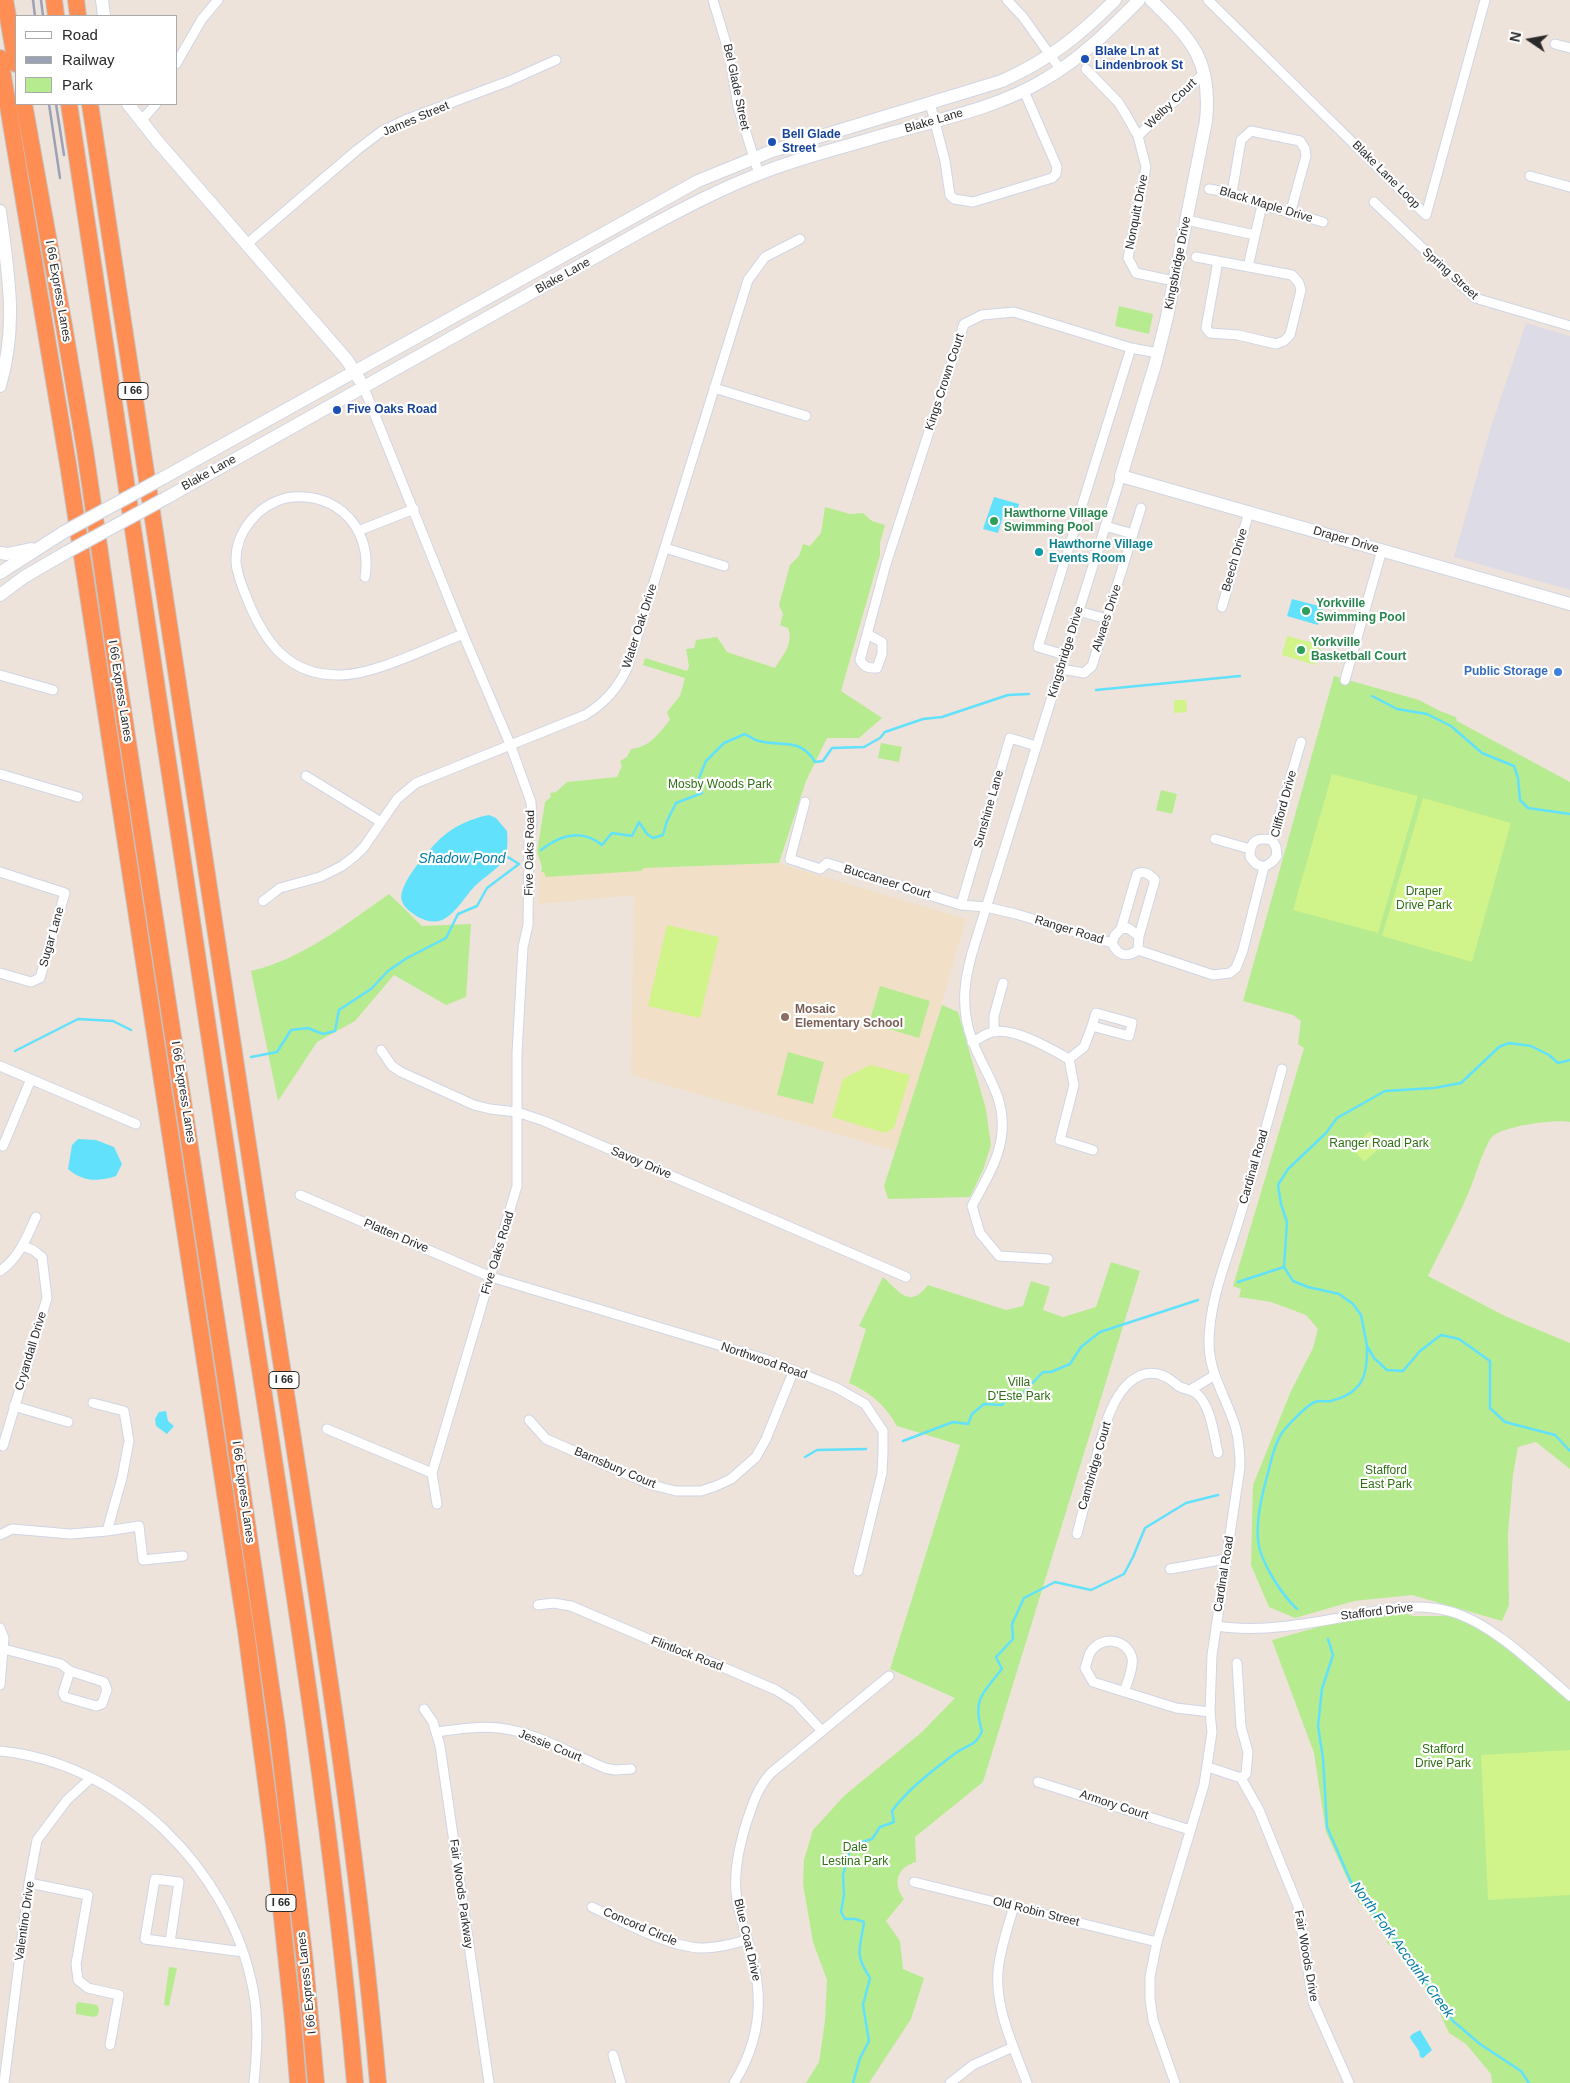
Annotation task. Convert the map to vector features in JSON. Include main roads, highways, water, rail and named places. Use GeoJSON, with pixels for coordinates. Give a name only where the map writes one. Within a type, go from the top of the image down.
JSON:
{"type":"FeatureCollection","features":[{"type":"Feature","properties":{"kind":"highway"},"geometry":{"type":"LineString","coordinates":[[5,65],[8,17],[6,0]]}},
{"type":"Feature","properties":{"kind":"highway"},"geometry":{"type":"LineString","coordinates":[[54,0],[56,15]]}},
{"type":"Feature","properties":{"kind":"highway"},"geometry":{"type":"LineString","coordinates":[[76,0],[78,15]]}},
{"type":"Feature","properties":{"kind":"highway","name":"I 66"},"geometry":{"type":"LineString","coordinates":[[5,65],[68,464],[244,1621],[274,1843],[298,2083]]}},
{"type":"Feature","properties":{"kind":"highway","name":"I 66 Express Lanes"},"geometry":{"type":"LineString","coordinates":[[24,105],[83,441],[277,1727],[305,1963],[316,2083]]}},
{"type":"Feature","properties":{"kind":"highway"},"geometry":{"type":"LineString","coordinates":[[69,105],[285,1529],[327,1824],[346,1980],[355,2083]]}},
{"type":"Feature","properties":{"kind":"highway","name":"I 66"},"geometry":{"type":"LineString","coordinates":[[90,105],[196,816],[334,1704],[361,1922],[378,2083]]}},
{"type":"Feature","properties":{"kind":"main road"},"geometry":{"type":"LineString","coordinates":[[102,0],[104,15]]}},
{"type":"Feature","properties":{"kind":"main road","name":"Blake Lane"},"geometry":{"type":"LineString","coordinates":[[0,573],[64,532],[673,194],[753,157],[1002,81],[1051,56],[1086,28],[1116,0]]}},
{"type":"Feature","properties":{"kind":"main road","name":"Blake Lane"},"geometry":{"type":"LineString","coordinates":[[1,591],[67,552],[364,388],[674,213],[719,190],[759,174],[808,158],[935,121],[1024,91],[1060,70],[1107,31],[1139,0]]}},
{"type":"Feature","properties":{"kind":"main road","name":"Kingsbridge Drive"},"geometry":{"type":"LineString","coordinates":[[1121,476],[1158,353],[1206,121],[1208,101],[1200,59],[1184,34],[1155,2]]}},
{"type":"Feature","properties":{"kind":"main road","name":"Five Oaks Road"},"geometry":{"type":"LineString","coordinates":[[129,105],[355,372],[364,388]]}},
{"type":"Feature","properties":{"kind":"main road"},"geometry":{"type":"LineString","coordinates":[[0,211],[9,273],[12,320],[8,352],[0,386]]}},
{"type":"Feature","properties":{"kind":"main road","name":"Draper Drive"},"geometry":{"type":"LineString","coordinates":[[1121,476],[1570,604]]}},
{"type":"Feature","properties":{"kind":"main road"},"geometry":{"type":"LineString","coordinates":[[0,553],[14,553],[42,545]]}},
{"type":"Feature","properties":{"kind":"water","name":"Hawthorne Village Swimming Pool"},"geometry":{"type":"Polygon","coordinates":[[[994,497],[1019,504],[1016,514],[1004,513],[998,533],[983,529],[994,497]]]}},
{"type":"Feature","properties":{"kind":"water","name":"Yorkville Swimming Pool"},"geometry":{"type":"Polygon","coordinates":[[[1292,599],[1323,607],[1318,625],[1287,616],[1292,599]]]}},
{"type":"Feature","properties":{"kind":"water","name":"Shadow Pond"},"geometry":{"type":"Polygon","coordinates":[[[489,815],[496,818],[507,831],[506,851],[501,864],[475,886],[457,908],[444,919],[434,922],[427,921],[408,910],[402,901],[404,886],[422,858],[441,838],[457,826],[489,815]]]}},
{"type":"Feature","properties":{"kind":"water"},"geometry":{"type":"Polygon","coordinates":[[[78,1139],[96,1140],[114,1147],[122,1164],[116,1176],[91,1180],[85,1179],[68,1169],[72,1145],[78,1139]]]}},
{"type":"Feature","properties":{"kind":"water"},"geometry":{"type":"Polygon","coordinates":[[[166,1411],[168,1421],[174,1426],[167,1434],[156,1426],[155,1419],[159,1412],[166,1411]]]}},
{"type":"Feature","properties":{"kind":"water"},"geometry":{"type":"Polygon","coordinates":[[[1420,2030],[1432,2050],[1423,2058],[1420,2057],[1419,2051],[1410,2038],[1411,2035],[1420,2030]]]}},
{"type":"Feature","properties":{"kind":"waterway"},"geometry":{"type":"LineString","coordinates":[[1096,690],[1240,676]]}},
{"type":"Feature","properties":{"kind":"waterway"},"geometry":{"type":"LineString","coordinates":[[541,850],[563,837],[578,835],[586,836],[602,845],[612,833],[632,836],[639,822],[647,834],[653,838],[663,835],[667,821],[676,803],[702,793],[697,783],[706,761],[724,743],[745,734],[753,739],[767,743],[797,746],[809,754],[815,762],[823,761],[832,748],[864,747],[880,738],[885,732],[923,719],[942,717],[1008,695],[1029,694]]}},
{"type":"Feature","properties":{"kind":"waterway"},"geometry":{"type":"LineString","coordinates":[[1372,696],[1397,709],[1427,714],[1451,726],[1482,753],[1514,766],[1518,778],[1520,800],[1528,808],[1570,814]]}},
{"type":"Feature","properties":{"kind":"waterway"},"geometry":{"type":"LineString","coordinates":[[251,1057],[277,1052],[291,1030],[308,1028],[323,1034],[335,1031],[339,1010],[371,989],[388,971],[407,958],[446,938],[458,914],[477,906],[487,888],[519,864],[506,856]]}},
{"type":"Feature","properties":{"kind":"waterway"},"geometry":{"type":"LineString","coordinates":[[15,1051],[78,1019],[113,1021],[131,1030]]}},
{"type":"Feature","properties":{"kind":"waterway"},"geometry":{"type":"LineString","coordinates":[[1570,1060],[1558,1063],[1549,1055],[1531,1046],[1509,1043],[1499,1047],[1461,1083],[1434,1088],[1385,1091],[1337,1118],[1326,1133],[1288,1169],[1278,1185],[1281,1204],[1287,1222],[1284,1267],[1293,1281],[1308,1287],[1339,1294],[1353,1304],[1361,1315],[1367,1346],[1374,1358],[1387,1370],[1403,1371],[1420,1351],[1441,1335],[1459,1339],[1490,1361],[1490,1408],[1505,1422],[1555,1435],[1570,1451]]}},
{"type":"Feature","properties":{"kind":"waterway"},"geometry":{"type":"LineString","coordinates":[[1238,1282],[1284,1267]]}},
{"type":"Feature","properties":{"kind":"waterway"},"geometry":{"type":"LineString","coordinates":[[903,1441],[953,1422],[968,1424],[972,1414],[984,1404],[1002,1405],[1014,1391],[1022,1394],[1043,1372],[1051,1372],[1070,1364],[1081,1347],[1100,1332],[1198,1300]]}},
{"type":"Feature","properties":{"kind":"waterway","name":"North Fork Accotink Creek"},"geometry":{"type":"LineString","coordinates":[[1297,1609],[1267,1568],[1258,1540],[1260,1504],[1271,1459],[1281,1434],[1308,1406],[1317,1401],[1331,1401],[1341,1398],[1356,1388],[1364,1375],[1367,1347]]}},
{"type":"Feature","properties":{"kind":"waterway"},"geometry":{"type":"LineString","coordinates":[[805,1457],[817,1450],[866,1449]]}},
{"type":"Feature","properties":{"kind":"waterway"},"geometry":{"type":"LineString","coordinates":[[853,2083],[860,2058],[869,2041],[863,2005],[870,1978],[860,1957],[864,1922],[855,1919],[845,1919],[841,1912],[844,1895],[843,1875],[851,1845],[872,1839],[880,1827],[894,1822],[892,1811],[905,1795],[936,1768],[973,1743],[979,1736],[982,1731],[978,1711],[981,1697],[1002,1669],[996,1657],[1013,1639],[1012,1624],[1024,1598],[1055,1582],[1091,1590],[1124,1574],[1145,1528],[1186,1503],[1218,1495]]}},
{"type":"Feature","properties":{"kind":"waterway","name":"North Fork Accotink Creek"},"geometry":{"type":"LineString","coordinates":[[1328,1639],[1333,1655],[1322,1689],[1318,1726],[1323,1758],[1327,1827],[1354,1889],[1392,1933],[1453,2021],[1480,2044],[1521,2071],[1529,2083]]}},
{"type":"Feature","properties":{"kind":"railway"},"geometry":{"type":"LineString","coordinates":[[33,0],[35,15]]}},
{"type":"Feature","properties":{"kind":"railway"},"geometry":{"type":"LineString","coordinates":[[41,0],[43,15]]}},
{"type":"Feature","properties":{"kind":"railway"},"geometry":{"type":"LineString","coordinates":[[49,105],[60,178]]}},
{"type":"Feature","properties":{"kind":"railway"},"geometry":{"type":"LineString","coordinates":[[56,105],[64,155]]}},
{"type":"Feature","properties":{"kind":"place","name":"Blake Ln at Lindenbrook St"},"geometry":{"type":"Point","coordinates":[1085,59]}},
{"type":"Feature","properties":{"kind":"place","name":"Bell Glade Street"},"geometry":{"type":"Point","coordinates":[772,142]}},
{"type":"Feature","properties":{"kind":"place","name":"Five Oaks Road"},"geometry":{"type":"Point","coordinates":[337,410]}},
{"type":"Feature","properties":{"kind":"place","name":"Hawthorne Village Swimming Pool"},"geometry":{"type":"Point","coordinates":[994,521]}},
{"type":"Feature","properties":{"kind":"place","name":"Hawthorne Village Events Room"},"geometry":{"type":"Point","coordinates":[1039,552]}},
{"type":"Feature","properties":{"kind":"place","name":"Yorkville Swimming Pool"},"geometry":{"type":"Point","coordinates":[1306,611]}},
{"type":"Feature","properties":{"kind":"place","name":"Yorkville Basketball Court"},"geometry":{"type":"Point","coordinates":[1301,650]}},
{"type":"Feature","properties":{"kind":"place","name":"Public Storage"},"geometry":{"type":"Point","coordinates":[1558,672]}},
{"type":"Feature","properties":{"kind":"place","name":"Mosaic Elementary School"},"geometry":{"type":"Point","coordinates":[785,1017]}},
{"type":"Feature","properties":{"kind":"park label","name":"Mosby Woods Park"},"geometry":{"type":"Point","coordinates":[720,785]}},
{"type":"Feature","properties":{"kind":"park label","name":"Draper Drive Park"},"geometry":{"type":"Point","coordinates":[1424,899]}},
{"type":"Feature","properties":{"kind":"park label","name":"Ranger Road Park"},"geometry":{"type":"Point","coordinates":[1379,1144]}},
{"type":"Feature","properties":{"kind":"park label","name":"Villa D'Este Park"},"geometry":{"type":"Point","coordinates":[1019,1390]}},
{"type":"Feature","properties":{"kind":"park label","name":"Stafford East Park"},"geometry":{"type":"Point","coordinates":[1386,1478]}},
{"type":"Feature","properties":{"kind":"park label","name":"Stafford Drive Park"},"geometry":{"type":"Point","coordinates":[1443,1757]}},
{"type":"Feature","properties":{"kind":"park label","name":"Dale Lestina Park"},"geometry":{"type":"Point","coordinates":[855,1855]}}]}
